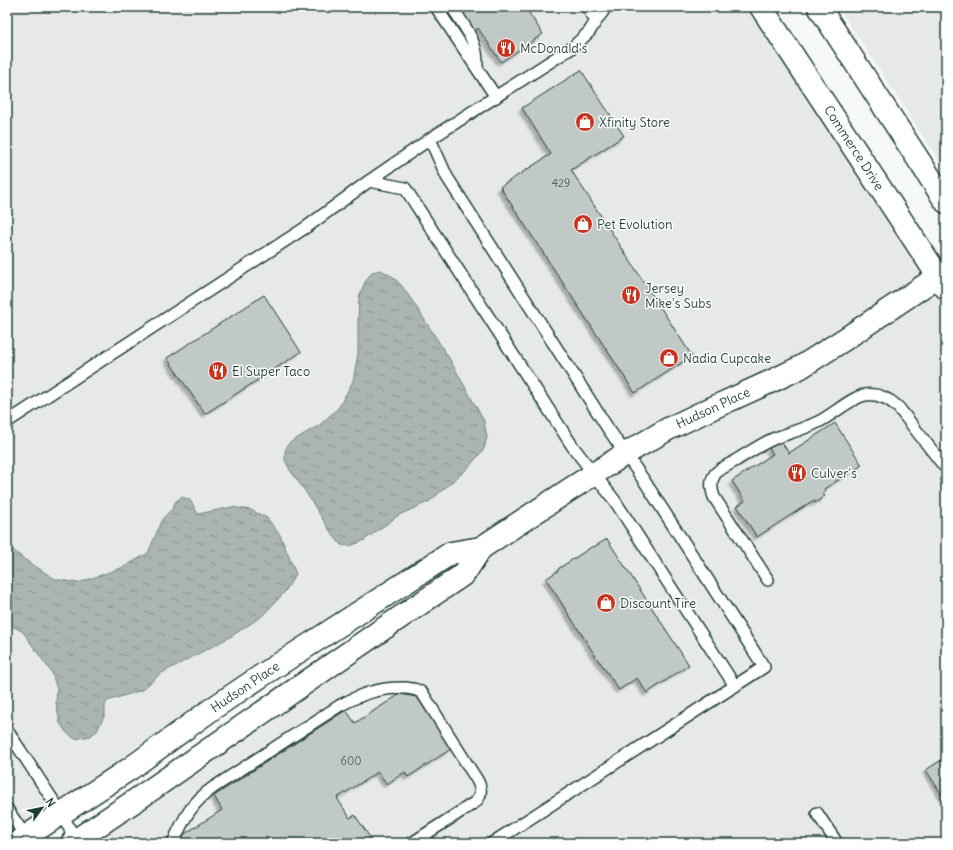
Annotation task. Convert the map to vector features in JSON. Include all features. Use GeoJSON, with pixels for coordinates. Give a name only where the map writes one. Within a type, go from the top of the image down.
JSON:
{"type":"FeatureCollection","features":[{"type":"Feature","properties":{"kind":"street","name":"Commerce Drive"},"geometry":{"type":"LineString","coordinates":[[761,7],[943,278]]}},
{"type":"Feature","properties":{"kind":"street"},"geometry":{"type":"LineString","coordinates":[[819,7],[946,202]]}},
{"type":"Feature","properties":{"kind":"street","name":"Hudson Place"},"geometry":{"type":"LineString","coordinates":[[75,842],[464,574],[481,548],[594,474],[625,454],[682,422],[801,367],[943,278]]}},
{"type":"Feature","properties":{"kind":"street","name":"Hudson Place"},"geometry":{"type":"LineString","coordinates":[[24,841],[212,709],[451,553],[481,548]]}},
{"type":"Feature","properties":{"kind":"lane"},"geometry":{"type":"LineString","coordinates":[[436,7],[496,97]]}},
{"type":"Feature","properties":{"kind":"lane"},"geometry":{"type":"LineString","coordinates":[[452,7],[468,32],[474,45],[477,69]]}},
{"type":"Feature","properties":{"kind":"lane"},"geometry":{"type":"LineString","coordinates":[[587,7],[596,21]]}},
{"type":"Feature","properties":{"kind":"lane"},"geometry":{"type":"LineString","coordinates":[[7,422],[308,226],[369,181],[430,139],[573,48],[589,32],[606,7]]}},
{"type":"Feature","properties":{"kind":"lane"},"geometry":{"type":"LineString","coordinates":[[430,139],[447,177],[764,667],[492,843]]}},
{"type":"Feature","properties":{"kind":"lane"},"geometry":{"type":"LineString","coordinates":[[369,181],[405,188],[573,447],[615,501],[735,686]]}},
{"type":"Feature","properties":{"kind":"lane"},"geometry":{"type":"LineString","coordinates":[[768,580],[714,497],[711,486],[712,480],[723,468],[767,442],[816,423],[854,400],[867,395],[882,396],[889,399],[898,407],[944,466]]}},
{"type":"Feature","properties":{"kind":"lane"},"geometry":{"type":"LineString","coordinates":[[173,843],[183,820],[192,806],[203,794],[353,698],[380,689],[395,688],[416,689],[423,694],[477,780],[481,790],[478,799],[474,803],[412,843]]}},
{"type":"Feature","properties":{"kind":"lane"},"geometry":{"type":"LineString","coordinates":[[7,730],[62,814],[75,842]]}},
{"type":"Feature","properties":{"kind":"lane"},"geometry":{"type":"LineString","coordinates":[[7,809],[24,841]]}},
{"type":"Feature","properties":{"kind":"lane"},"geometry":{"type":"LineString","coordinates":[[818,813],[837,843]]}},
{"type":"Feature","properties":{"kind":"shaded area"},"geometry":{"type":"Polygon","coordinates":[[[7,7],[761,7],[946,288],[946,843],[72,843],[481,549],[451,553],[7,843],[7,7]]]}},
{"type":"Feature","properties":{"kind":"shaded area"},"geometry":{"type":"Polygon","coordinates":[[[838,7],[946,7],[946,171],[930,147],[838,7]]]}},
{"type":"Feature","properties":{"kind":"water"},"geometry":{"type":"Polygon","coordinates":[[[381,270],[393,277],[402,286],[449,358],[484,421],[487,437],[484,449],[468,468],[430,501],[399,515],[363,541],[350,546],[341,545],[332,534],[290,470],[285,460],[285,451],[289,443],[321,424],[339,407],[353,381],[358,354],[359,297],[365,282],[372,272],[381,270]]]}},
{"type":"Feature","properties":{"kind":"water"},"geometry":{"type":"Polygon","coordinates":[[[182,497],[190,500],[198,514],[232,507],[251,510],[267,518],[280,535],[296,574],[284,593],[261,617],[230,637],[160,674],[142,690],[107,701],[105,705],[105,714],[97,731],[90,736],[75,739],[66,732],[60,723],[56,703],[57,690],[52,673],[23,632],[7,623],[7,545],[24,559],[55,579],[78,583],[124,567],[148,553],[163,518],[172,509],[176,501],[182,497]]]}},
{"type":"Feature","properties":{"kind":"building","name":"McDonald's"},"geometry":{"type":"Polygon","coordinates":[[[457,7],[525,7],[543,34],[501,62],[478,28],[473,32],[457,7]]]}},
{"type":"Feature","properties":{"kind":"building"},"geometry":{"type":"Polygon","coordinates":[[[581,70],[624,136],[571,170],[692,356],[635,393],[500,187],[551,154],[522,108],[581,70]]]}},
{"type":"Feature","properties":{"kind":"building"},"geometry":{"type":"Polygon","coordinates":[[[264,295],[301,352],[205,414],[167,358],[264,295]]]}},
{"type":"Feature","properties":{"kind":"building","name":"Culver's"},"geometry":{"type":"Polygon","coordinates":[[[835,423],[862,465],[824,489],[826,492],[823,494],[825,496],[815,503],[814,500],[757,537],[737,506],[745,501],[732,481],[773,454],[769,448],[780,440],[789,453],[835,423]]]}},
{"type":"Feature","properties":{"kind":"building","name":"Discount Tire"},"geometry":{"type":"Polygon","coordinates":[[[607,539],[689,665],[647,693],[637,678],[619,690],[546,579],[559,570],[558,569],[593,546],[594,547],[607,539]]]}},
{"type":"Feature","properties":{"kind":"building"},"geometry":{"type":"Polygon","coordinates":[[[400,694],[417,697],[451,749],[408,777],[405,772],[387,784],[378,772],[337,798],[350,818],[355,815],[371,839],[367,843],[180,843],[183,835],[222,810],[214,796],[346,710],[355,723],[400,694]]]}},
{"type":"Feature","properties":{"kind":"building"},"geometry":{"type":"Polygon","coordinates":[[[946,757],[946,801],[926,770],[946,757]]]}},
{"type":"Feature","properties":{"kind":"place","name":"McDonald's"},"geometry":{"type":"Point","coordinates":[506,48]}},
{"type":"Feature","properties":{"kind":"place","name":"Xfinity Store"},"geometry":{"type":"Point","coordinates":[585,122]}},
{"type":"Feature","properties":{"kind":"place","name":"Pet Evolution"},"geometry":{"type":"Point","coordinates":[583,224]}},
{"type":"Feature","properties":{"kind":"place","name":"Jersey Mike's Subs"},"geometry":{"type":"Point","coordinates":[631,295]}},
{"type":"Feature","properties":{"kind":"place","name":"Nadia Cupcake"},"geometry":{"type":"Point","coordinates":[669,358]}},
{"type":"Feature","properties":{"kind":"place","name":"El Super Taco"},"geometry":{"type":"Point","coordinates":[218,371]}},
{"type":"Feature","properties":{"kind":"place","name":"Culver's"},"geometry":{"type":"Point","coordinates":[797,473]}},
{"type":"Feature","properties":{"kind":"place","name":"Discount Tire"},"geometry":{"type":"Point","coordinates":[606,603]}}]}
